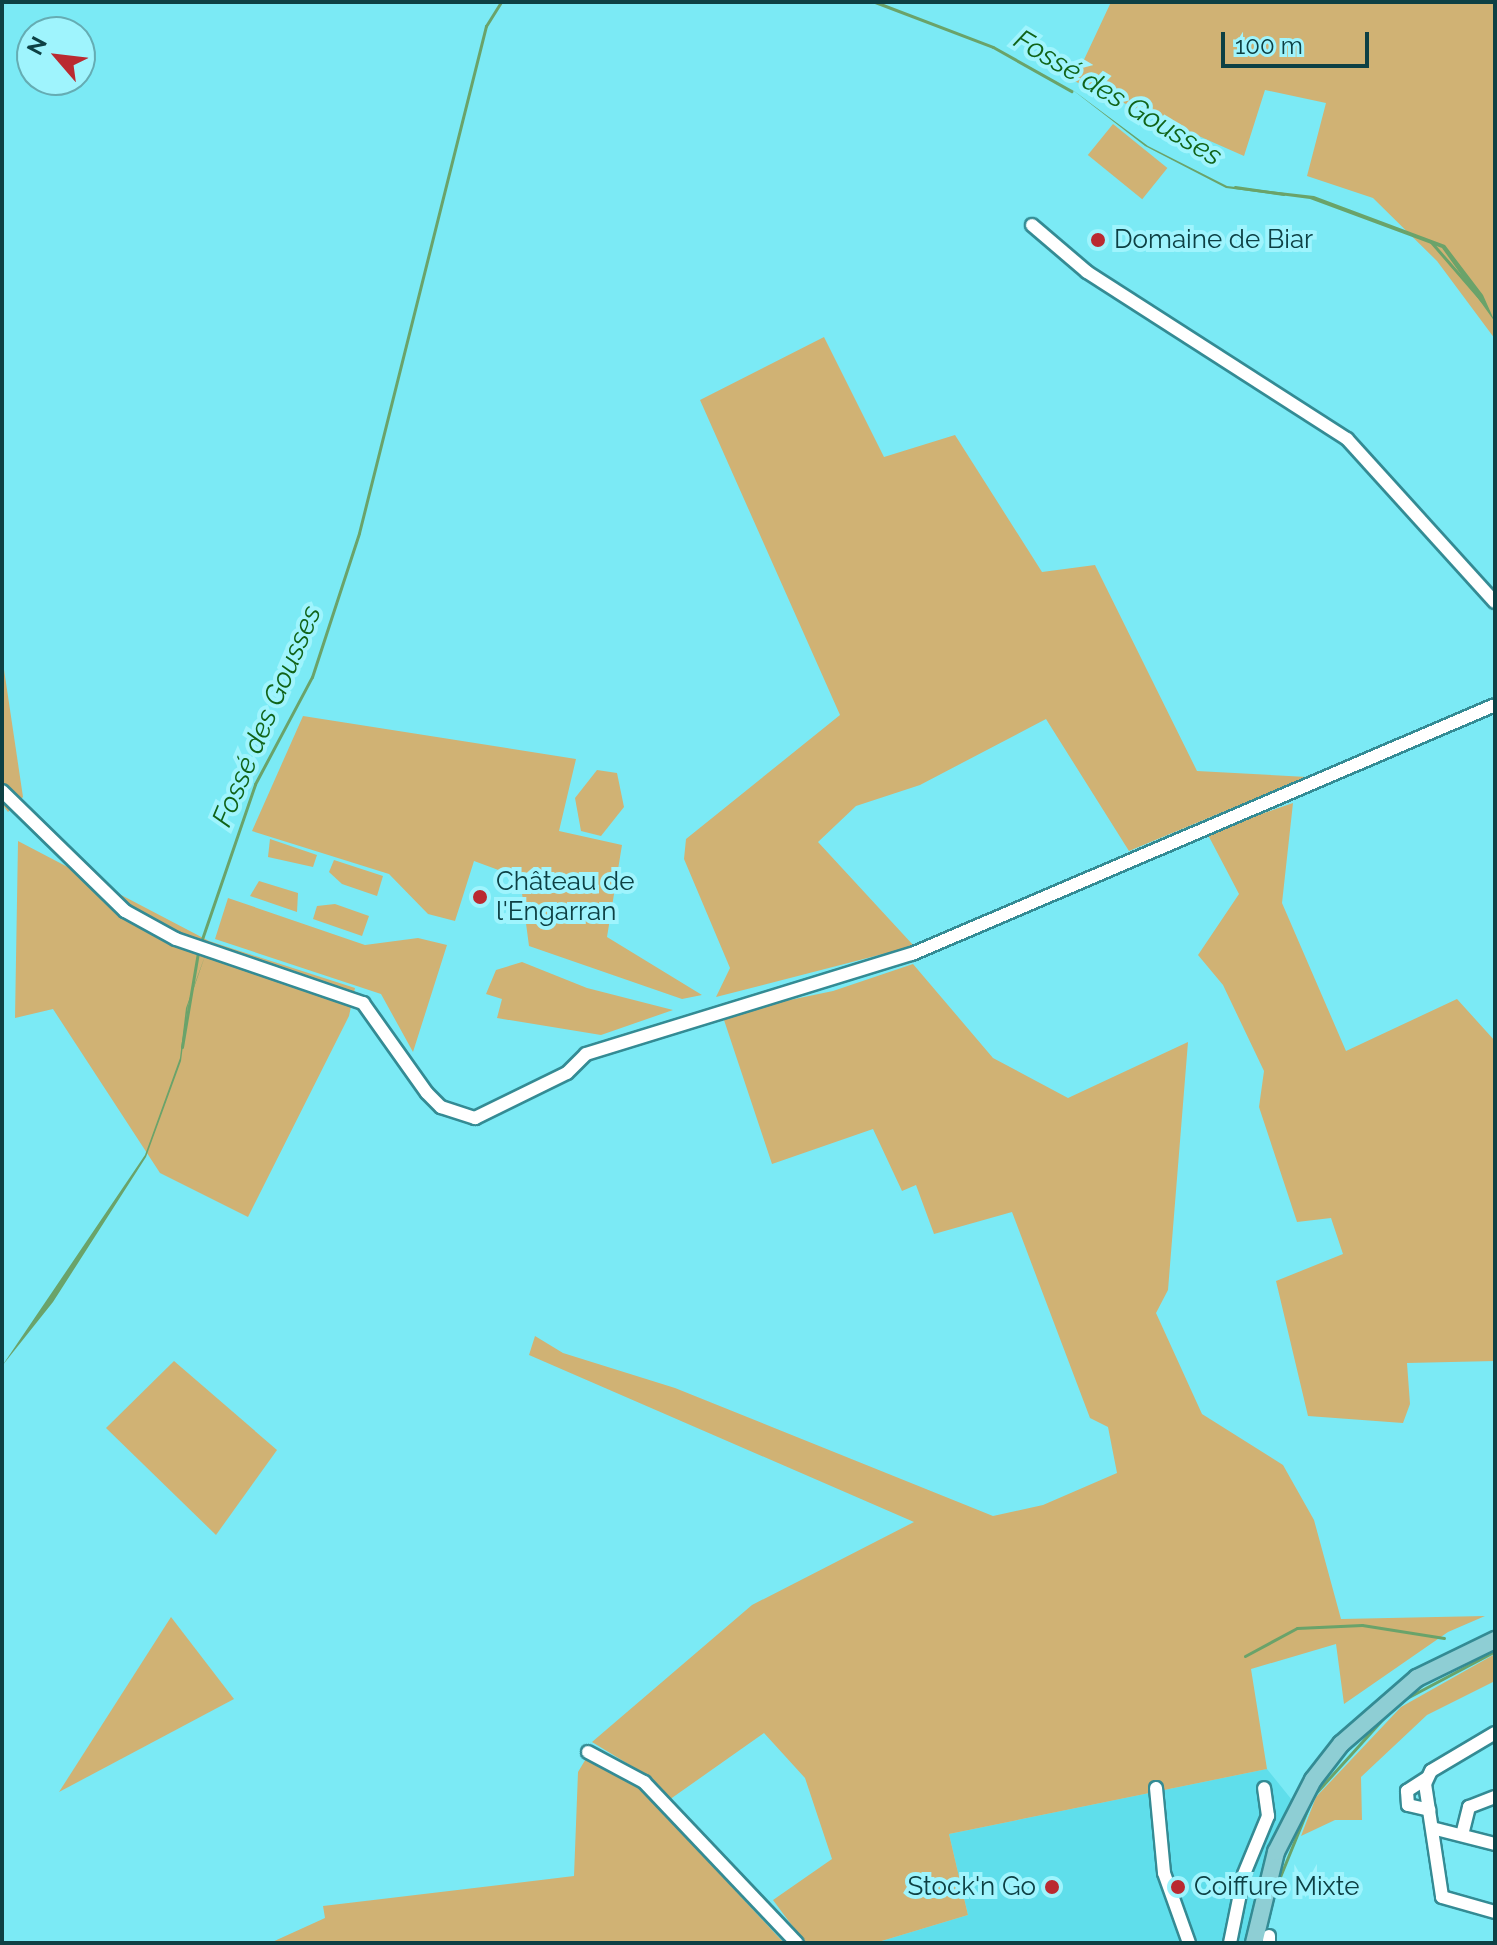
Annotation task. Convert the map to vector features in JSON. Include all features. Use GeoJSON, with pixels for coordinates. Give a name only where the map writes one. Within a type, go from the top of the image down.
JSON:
{"type":"FeatureCollection","features":[{"type":"Feature","properties":{"kind":"main road"},"geometry":{"type":"LineString","coordinates":[[1264,1941],[1276,1852],[1332,1756],[1392,1696],[1495,1640]]}},
{"type":"Feature","properties":{"kind":"street"},"geometry":{"type":"LineString","coordinates":[[1032,225],[1087,272],[1347,439],[1495,602]]}},
{"type":"Feature","properties":{"kind":"street"},"geometry":{"type":"LineString","coordinates":[[2,791],[125,911],[176,939],[363,1003],[441,1107],[475,1118],[567,1073],[586,1054],[912,954],[1495,705]]}},
{"type":"Feature","properties":{"kind":"street"},"geometry":{"type":"LineString","coordinates":[[1429,1810],[1408,1805],[1407,1791],[1495,1733]]}},
{"type":"Feature","properties":{"kind":"street"},"geometry":{"type":"LineString","coordinates":[[588,1752],[644,1782],[797,1943]]}},
{"type":"Feature","properties":{"kind":"street"},"geometry":{"type":"LineString","coordinates":[[1427,1778],[1442,1897],[1495,1912]]}},
{"type":"Feature","properties":{"kind":"street"},"geometry":{"type":"LineString","coordinates":[[1156,1788],[1164,1873],[1189,1943]]}},
{"type":"Feature","properties":{"kind":"street"},"geometry":{"type":"LineString","coordinates":[[1230,1943],[1244,1874],[1268,1816],[1264,1788]]}},
{"type":"Feature","properties":{"kind":"street"},"geometry":{"type":"LineString","coordinates":[[1462,1835],[1469,1807],[1495,1797]]}},
{"type":"Feature","properties":{"kind":"street"},"geometry":{"type":"LineString","coordinates":[[1432,1828],[1495,1844]]}},
{"type":"Feature","properties":{"kind":"shaded area"},"geometry":{"type":"Polygon","coordinates":[[[1111,2],[1495,2],[1495,339],[1437,261],[1373,198],[1307,176],[1326,103],[1265,90],[1244,156],[1074,81],[1111,2]]]}},
{"type":"Feature","properties":{"kind":"shaded area"},"geometry":{"type":"Polygon","coordinates":[[[1070,88],[1148,146],[1227,186],[1314,196],[1445,245],[1483,295],[1495,322],[1442,248],[1310,199],[1226,188],[1145,146],[1070,88]]]}},
{"type":"Feature","properties":{"kind":"shaded area"},"geometry":{"type":"Polygon","coordinates":[[[1113,124],[1167,168],[1142,199],[1088,155],[1113,124]]]}},
{"type":"Feature","properties":{"kind":"shaded area"},"geometry":{"type":"Polygon","coordinates":[[[824,337],[884,457],[955,435],[1042,572],[1095,565],[1197,771],[1307,777],[1129,851],[1046,719],[920,785],[856,806],[818,842],[914,946],[716,997],[730,968],[684,859],[686,839],[840,715],[700,400],[824,337]]]}},
{"type":"Feature","properties":{"kind":"shaded area"},"geometry":{"type":"Polygon","coordinates":[[[2,656],[23,797],[8,812],[2,804],[2,656]]]}},
{"type":"Feature","properties":{"kind":"shaded area"},"geometry":{"type":"Polygon","coordinates":[[[303,716],[576,759],[559,831],[622,845],[607,937],[702,995],[682,999],[529,946],[520,878],[474,861],[455,921],[428,914],[389,874],[252,831],[303,716]]]}},
{"type":"Feature","properties":{"kind":"shaded area"},"geometry":{"type":"Polygon","coordinates":[[[597,770],[617,773],[624,807],[601,836],[581,831],[575,798],[597,770]]]}},
{"type":"Feature","properties":{"kind":"shaded area"},"geometry":{"type":"Polygon","coordinates":[[[1293,803],[1282,903],[1346,1051],[1457,999],[1495,1041],[1495,1361],[1407,1363],[1410,1404],[1403,1423],[1308,1416],[1276,1281],[1343,1254],[1331,1218],[1297,1222],[1259,1107],[1264,1071],[1223,985],[1198,955],[1239,894],[1207,833],[1293,803]]]}},
{"type":"Feature","properties":{"kind":"shaded area"},"geometry":{"type":"Polygon","coordinates":[[[270,839],[317,855],[313,867],[268,857],[270,839]]]}},
{"type":"Feature","properties":{"kind":"shaded area"},"geometry":{"type":"Polygon","coordinates":[[[18,841],[209,941],[355,988],[349,1016],[248,1217],[160,1173],[53,1009],[15,1018],[18,841]]]}},
{"type":"Feature","properties":{"kind":"shaded area"},"geometry":{"type":"Polygon","coordinates":[[[334,860],[383,876],[377,896],[342,884],[329,872],[334,860]]]}},
{"type":"Feature","properties":{"kind":"shaded area"},"geometry":{"type":"Polygon","coordinates":[[[259,881],[298,893],[297,912],[250,896],[259,881]]]}},
{"type":"Feature","properties":{"kind":"shaded area"},"geometry":{"type":"Polygon","coordinates":[[[228,898],[365,945],[418,938],[447,945],[413,1052],[381,994],[215,939],[228,898]]]}},
{"type":"Feature","properties":{"kind":"shaded area"},"geometry":{"type":"Polygon","coordinates":[[[335,904],[369,916],[362,936],[313,919],[317,906],[335,904]]]}},
{"type":"Feature","properties":{"kind":"shaded area"},"geometry":{"type":"Polygon","coordinates":[[[206,953],[188,1005],[181,1061],[146,1157],[53,1302],[2,1366],[145,1155],[180,1058],[186,1008],[206,953]]]}},
{"type":"Feature","properties":{"kind":"shaded area"},"geometry":{"type":"Polygon","coordinates":[[[522,962],[587,988],[673,1010],[601,1035],[497,1018],[502,999],[486,994],[496,970],[522,962]]]}},
{"type":"Feature","properties":{"kind":"shaded area"},"geometry":{"type":"Polygon","coordinates":[[[913,964],[993,1058],[1068,1098],[1188,1042],[1168,1290],[1156,1313],[1202,1414],[1283,1465],[1314,1520],[1341,1619],[1485,1616],[1448,1632],[1344,1704],[1336,1644],[1251,1669],[1267,1769],[949,1834],[968,1915],[875,1943],[805,1943],[773,1900],[832,1859],[805,1778],[764,1733],[669,1800],[651,1778],[592,1742],[752,1605],[914,1522],[529,1355],[535,1336],[563,1353],[675,1388],[993,1516],[1043,1505],[1117,1473],[1108,1427],[1090,1418],[1012,1212],[934,1234],[916,1185],[902,1191],[873,1129],[772,1164],[722,1014],[833,991],[913,964]]]}},
{"type":"Feature","properties":{"kind":"shaded area"},"geometry":{"type":"Polygon","coordinates":[[[174,1361],[277,1450],[216,1535],[106,1428],[174,1361]]]}},
{"type":"Feature","properties":{"kind":"shaded area"},"geometry":{"type":"Polygon","coordinates":[[[171,1617],[234,1699],[59,1792],[171,1617]]]}},
{"type":"Feature","properties":{"kind":"shaded area"},"geometry":{"type":"Polygon","coordinates":[[[1495,1654],[1495,1681],[1427,1715],[1361,1777],[1362,1820],[1335,1820],[1301,1836],[1316,1797],[1401,1707],[1495,1654]]]}},
{"type":"Feature","properties":{"kind":"shaded area"},"geometry":{"type":"Polygon","coordinates":[[[587,1757],[638,1786],[784,1943],[270,1943],[325,1918],[323,1906],[574,1876],[578,1772],[587,1757]]]}},
{"type":"Feature","properties":{"kind":"shaded area"},"geometry":{"type":"Polygon","coordinates":[[[1267,1769],[1292,1800],[1259,1878],[1249,1943],[875,1943],[968,1915],[949,1834],[1267,1769]]]}},
{"type":"Feature","properties":{"kind":"waterway","name":"Fossé des Gousses"},"geometry":{"type":"LineString","coordinates":[[200,945],[255,784],[312,677],[359,533],[486,26],[501,2]]}},
{"type":"Feature","properties":{"kind":"waterway","name":"Fossé des Gousses"},"geometry":{"type":"LineString","coordinates":[[875,2],[993,47],[1071,91]]}},
{"type":"Feature","properties":{"kind":"waterway","name":"Fossé des Gousses"},"geometry":{"type":"LineString","coordinates":[[1235,187],[1283,194]]}},
{"type":"Feature","properties":{"kind":"waterway","name":"Fossé des Gousses"},"geometry":{"type":"LineString","coordinates":[[1431,242],[1483,302]]}},
{"type":"Feature","properties":{"kind":"waterway","name":"Fossé des Gousses"},"geometry":{"type":"LineString","coordinates":[[182,1047],[198,952]]}},
{"type":"Feature","properties":{"kind":"waterway"},"geometry":{"type":"LineString","coordinates":[[1245,1656],[1297,1628],[1362,1625],[1444,1638]]}},
{"type":"Feature","properties":{"kind":"waterway"},"geometry":{"type":"LineString","coordinates":[[1403,1700],[1495,1651]]}},
{"type":"Feature","properties":{"kind":"waterway"},"geometry":{"type":"LineString","coordinates":[[1313,1796],[1388,1713]]}},
{"type":"Feature","properties":{"kind":"waterway"},"geometry":{"type":"LineString","coordinates":[[1275,1889],[1310,1803]]}},
{"type":"Feature","properties":{"kind":"place","name":"Domaine de Biar"},"geometry":{"type":"Point","coordinates":[1098,240]}},
{"type":"Feature","properties":{"kind":"place","name":"Château de l'Engarran"},"geometry":{"type":"Point","coordinates":[480,897]}},
{"type":"Feature","properties":{"kind":"place","name":"Stock'n Go"},"geometry":{"type":"Point","coordinates":[1052,1887]}},
{"type":"Feature","properties":{"kind":"place","name":"Coiffure Mixte"},"geometry":{"type":"Point","coordinates":[1178,1887]}}]}
